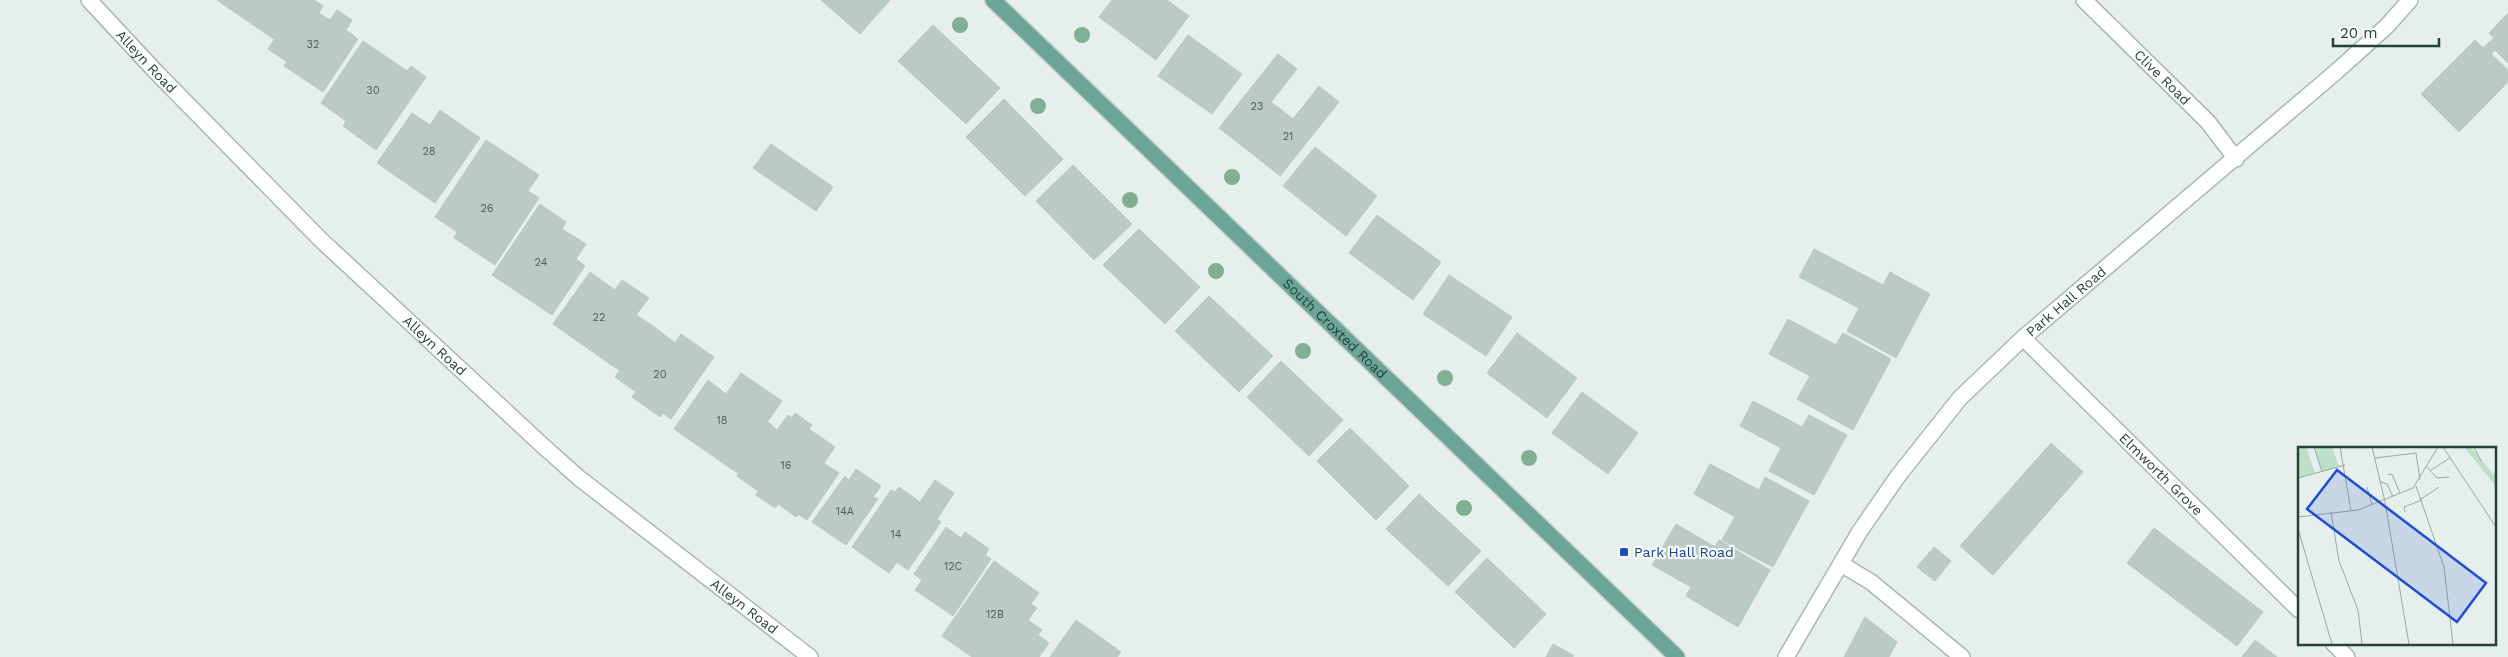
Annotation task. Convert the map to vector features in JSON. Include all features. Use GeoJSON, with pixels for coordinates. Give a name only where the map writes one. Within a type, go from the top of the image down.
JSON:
{"type":"FeatureCollection","features":[{"type":"Feature","properties":{"kind":"main road","name":"South Croxted Road"},"geometry":{"type":"LineString","coordinates":[[993,0],[1677,657]]}},
{"type":"Feature","properties":{"kind":"street","name":"Alleyn Road"},"geometry":{"type":"LineString","coordinates":[[89,0],[157,73],[321,240],[579,478],[810,657]]}},
{"type":"Feature","properties":{"kind":"street","name":"Clive Road"},"geometry":{"type":"LineString","coordinates":[[2084,0],[2208,122],[2236,159]]}},
{"type":"Feature","properties":{"kind":"street","name":"Park Hall Road"},"geometry":{"type":"LineString","coordinates":[[1786,657],[1860,530],[1898,476],[1960,398],[2023,338],[2236,159],[2387,26],[2410,0]]}},
{"type":"Feature","properties":{"kind":"street","name":"Elmworth Grove"},"geometry":{"type":"LineString","coordinates":[[2023,338],[2298,609]]}},
{"type":"Feature","properties":{"kind":"street"},"geometry":{"type":"LineString","coordinates":[[1841,564],[1871,582],[1962,657]]}},
{"type":"Feature","properties":{"kind":"street"},"geometry":{"type":"LineString","coordinates":[[2334,644],[2348,657]]}},
{"type":"Feature","properties":{"kind":"building"},"geometry":{"type":"Polygon","coordinates":[[[217,0],[300,0],[293,11],[284,5],[265,33],[217,0]]]}},
{"type":"Feature","properties":{"kind":"building"},"geometry":{"type":"Polygon","coordinates":[[[300,0],[314,0],[323,6],[319,13],[330,20],[337,10],[352,20],[346,30],[358,39],[323,92],[284,66],[287,62],[268,49],[300,0]]]}},
{"type":"Feature","properties":{"kind":"building"},"geometry":{"type":"Polygon","coordinates":[[[821,0],[890,0],[860,34],[821,0]]]}},
{"type":"Feature","properties":{"kind":"building"},"geometry":{"type":"Polygon","coordinates":[[[1112,0],[1167,0],[1189,16],[1156,60],[1099,17],[1112,0]]]}},
{"type":"Feature","properties":{"kind":"building"},"geometry":{"type":"Polygon","coordinates":[[[284,5],[293,11],[274,39],[265,33],[284,5]]]}},
{"type":"Feature","properties":{"kind":"building"},"geometry":{"type":"Polygon","coordinates":[[[2508,13],[2508,63],[2495,50],[2491,54],[2508,70],[2508,82],[2459,132],[2421,94],[2475,40],[2483,48],[2494,38],[2489,33],[2508,13]]]}},
{"type":"Feature","properties":{"kind":"building"},"geometry":{"type":"Polygon","coordinates":[[[933,25],[1000,88],[966,124],[898,61],[933,25]]]}},
{"type":"Feature","properties":{"kind":"building"},"geometry":{"type":"Polygon","coordinates":[[[1188,35],[1242,74],[1212,114],[1158,76],[1188,35]]]}},
{"type":"Feature","properties":{"kind":"building"},"geometry":{"type":"Polygon","coordinates":[[[363,41],[407,71],[411,66],[426,77],[376,150],[343,126],[346,121],[321,103],[363,41]]]}},
{"type":"Feature","properties":{"kind":"building"},"geometry":{"type":"Polygon","coordinates":[[[1278,54],[1297,69],[1271,102],[1283,111],[1250,152],[1219,128],[1278,54]]]}},
{"type":"Feature","properties":{"kind":"building"},"geometry":{"type":"Polygon","coordinates":[[[1319,86],[1339,102],[1280,176],[1250,152],[1283,111],[1293,119],[1319,86]]]}},
{"type":"Feature","properties":{"kind":"building"},"geometry":{"type":"Polygon","coordinates":[[[1004,99],[1063,159],[1025,196],[966,137],[1004,99]]]}},
{"type":"Feature","properties":{"kind":"building"},"geometry":{"type":"Polygon","coordinates":[[[440,110],[480,138],[435,203],[377,163],[412,113],[430,125],[440,110]]]}},
{"type":"Feature","properties":{"kind":"building"},"geometry":{"type":"Polygon","coordinates":[[[486,140],[539,175],[528,191],[539,198],[495,265],[454,238],[457,232],[435,217],[486,140]]]}},
{"type":"Feature","properties":{"kind":"building"},"geometry":{"type":"Polygon","coordinates":[[[771,144],[833,187],[816,211],[753,168],[771,144]]]}},
{"type":"Feature","properties":{"kind":"building"},"geometry":{"type":"Polygon","coordinates":[[[1315,147],[1377,196],[1346,236],[1283,186],[1315,147]]]}},
{"type":"Feature","properties":{"kind":"building"},"geometry":{"type":"Polygon","coordinates":[[[1073,165],[1132,224],[1094,260],[1036,201],[1073,165]]]}},
{"type":"Feature","properties":{"kind":"building"},"geometry":{"type":"Polygon","coordinates":[[[540,204],[566,222],[562,229],[586,244],[576,259],[585,266],[552,315],[492,275],[540,204]]]}},
{"type":"Feature","properties":{"kind":"building"},"geometry":{"type":"Polygon","coordinates":[[[1377,215],[1441,262],[1413,300],[1349,253],[1377,215]]]}},
{"type":"Feature","properties":{"kind":"building"},"geometry":{"type":"Polygon","coordinates":[[[1139,229],[1200,287],[1165,324],[1103,265],[1139,229]]]}},
{"type":"Feature","properties":{"kind":"building"},"geometry":{"type":"Polygon","coordinates":[[[1814,249],[1883,285],[1890,272],[1930,294],[1896,358],[1847,331],[1859,308],[1799,277],[1814,249]]]}},
{"type":"Feature","properties":{"kind":"building"},"geometry":{"type":"Polygon","coordinates":[[[590,272],[615,290],[622,280],[649,298],[636,315],[641,318],[610,364],[553,324],[590,272]]]}},
{"type":"Feature","properties":{"kind":"building"},"geometry":{"type":"Polygon","coordinates":[[[1449,275],[1512,317],[1486,356],[1423,314],[1449,275]]]}},
{"type":"Feature","properties":{"kind":"building"},"geometry":{"type":"Polygon","coordinates":[[[1209,296],[1273,356],[1239,392],[1175,331],[1209,296]]]}},
{"type":"Feature","properties":{"kind":"building"},"geometry":{"type":"Polygon","coordinates":[[[641,318],[653,326],[621,371],[610,364],[641,318]]]}},
{"type":"Feature","properties":{"kind":"building"},"geometry":{"type":"Polygon","coordinates":[[[1788,319],[1836,345],[1843,333],[1891,359],[1853,430],[1797,399],[1810,376],[1769,354],[1788,319]]]}},
{"type":"Feature","properties":{"kind":"building"},"geometry":{"type":"Polygon","coordinates":[[[653,326],[675,343],[681,334],[714,357],[671,419],[663,413],[660,417],[632,397],[636,392],[615,377],[653,326]]]}},
{"type":"Feature","properties":{"kind":"building"},"geometry":{"type":"Polygon","coordinates":[[[1517,333],[1577,378],[1547,418],[1487,373],[1517,333]]]}},
{"type":"Feature","properties":{"kind":"building"},"geometry":{"type":"Polygon","coordinates":[[[1281,361],[1343,420],[1309,456],[1247,397],[1281,361]]]}},
{"type":"Feature","properties":{"kind":"building"},"geometry":{"type":"Polygon","coordinates":[[[741,373],[782,401],[768,421],[764,419],[730,468],[674,429],[708,380],[726,394],[741,373]]]}},
{"type":"Feature","properties":{"kind":"building"},"geometry":{"type":"Polygon","coordinates":[[[1582,392],[1638,433],[1608,474],[1552,433],[1582,392]]]}},
{"type":"Feature","properties":{"kind":"building"},"geometry":{"type":"Polygon","coordinates":[[[1753,401],[1802,427],[1809,415],[1847,435],[1814,495],[1769,471],[1781,448],[1740,426],[1753,401]]]}},
{"type":"Feature","properties":{"kind":"building"},"geometry":{"type":"Polygon","coordinates":[[[795,413],[812,425],[809,429],[835,447],[824,463],[831,468],[796,517],[778,504],[775,508],[756,495],[758,491],[737,476],[772,426],[777,430],[788,415],[792,418],[795,413]]]}},
{"type":"Feature","properties":{"kind":"building"},"geometry":{"type":"Polygon","coordinates":[[[764,419],[772,425],[738,473],[730,468],[764,419]]]}},
{"type":"Feature","properties":{"kind":"building"},"geometry":{"type":"Polygon","coordinates":[[[1350,428],[1409,486],[1376,520],[1317,461],[1350,428]]]}},
{"type":"Feature","properties":{"kind":"building"},"geometry":{"type":"Polygon","coordinates":[[[2051,443],[2083,472],[1993,575],[1960,546],[2051,443]]]}},
{"type":"Feature","properties":{"kind":"building"},"geometry":{"type":"Polygon","coordinates":[[[1710,464],[1759,490],[1765,477],[1809,501],[1773,567],[1722,540],[1735,517],[1694,494],[1710,464]]]}},
{"type":"Feature","properties":{"kind":"building"},"geometry":{"type":"Polygon","coordinates":[[[831,468],[839,473],[807,520],[798,514],[831,468]]]}},
{"type":"Feature","properties":{"kind":"building"},"geometry":{"type":"Polygon","coordinates":[[[856,469],[881,486],[873,497],[878,499],[846,545],[812,522],[845,476],[849,480],[856,469]]]}},
{"type":"Feature","properties":{"kind":"building"},"geometry":{"type":"Polygon","coordinates":[[[935,480],[954,493],[937,519],[941,522],[908,570],[897,562],[889,573],[852,547],[891,490],[895,492],[899,487],[920,502],[935,480]]]}},
{"type":"Feature","properties":{"kind":"building"},"geometry":{"type":"Polygon","coordinates":[[[1419,494],[1481,551],[1448,586],[1386,529],[1419,494]]]}},
{"type":"Feature","properties":{"kind":"building"},"geometry":{"type":"Polygon","coordinates":[[[1676,524],[1715,547],[1719,540],[1770,570],[1738,627],[1686,596],[1691,587],[1652,565],[1676,524]]]}},
{"type":"Feature","properties":{"kind":"building"},"geometry":{"type":"Polygon","coordinates":[[[946,527],[961,538],[965,532],[989,549],[985,555],[991,559],[953,616],[915,590],[922,580],[914,574],[946,527]]]}},
{"type":"Feature","properties":{"kind":"building"},"geometry":{"type":"Polygon","coordinates":[[[2154,528],[2263,612],[2237,646],[2127,563],[2154,528]]]}},
{"type":"Feature","properties":{"kind":"building"},"geometry":{"type":"Polygon","coordinates":[[[1934,547],[1951,561],[1935,581],[1917,567],[1934,547]]]}},
{"type":"Feature","properties":{"kind":"building"},"geometry":{"type":"Polygon","coordinates":[[[1487,558],[1546,614],[1514,648],[1455,592],[1487,558]]]}},
{"type":"Feature","properties":{"kind":"building"},"geometry":{"type":"Polygon","coordinates":[[[994,561],[1039,593],[1031,604],[1037,608],[1028,620],[1042,630],[1038,635],[1049,643],[1039,657],[972,657],[942,636],[994,561]]]}},
{"type":"Feature","properties":{"kind":"building"},"geometry":{"type":"Polygon","coordinates":[[[1865,617],[1897,642],[1889,657],[1844,657],[1865,617]]]}},
{"type":"Feature","properties":{"kind":"building"},"geometry":{"type":"Polygon","coordinates":[[[1076,620],[1121,652],[1117,657],[1050,657],[1076,620]]]}},
{"type":"Feature","properties":{"kind":"building"},"geometry":{"type":"Polygon","coordinates":[[[2255,640],[2277,657],[2242,657],[2255,640]]]}},
{"type":"Feature","properties":{"kind":"building"},"geometry":{"type":"Polygon","coordinates":[[[1553,644],[1573,655],[1573,657],[1546,657],[1553,644]]]}},
{"type":"Feature","properties":{"kind":"place","name":"Park Hall Road"},"geometry":{"type":"Point","coordinates":[1624,552]}}]}
